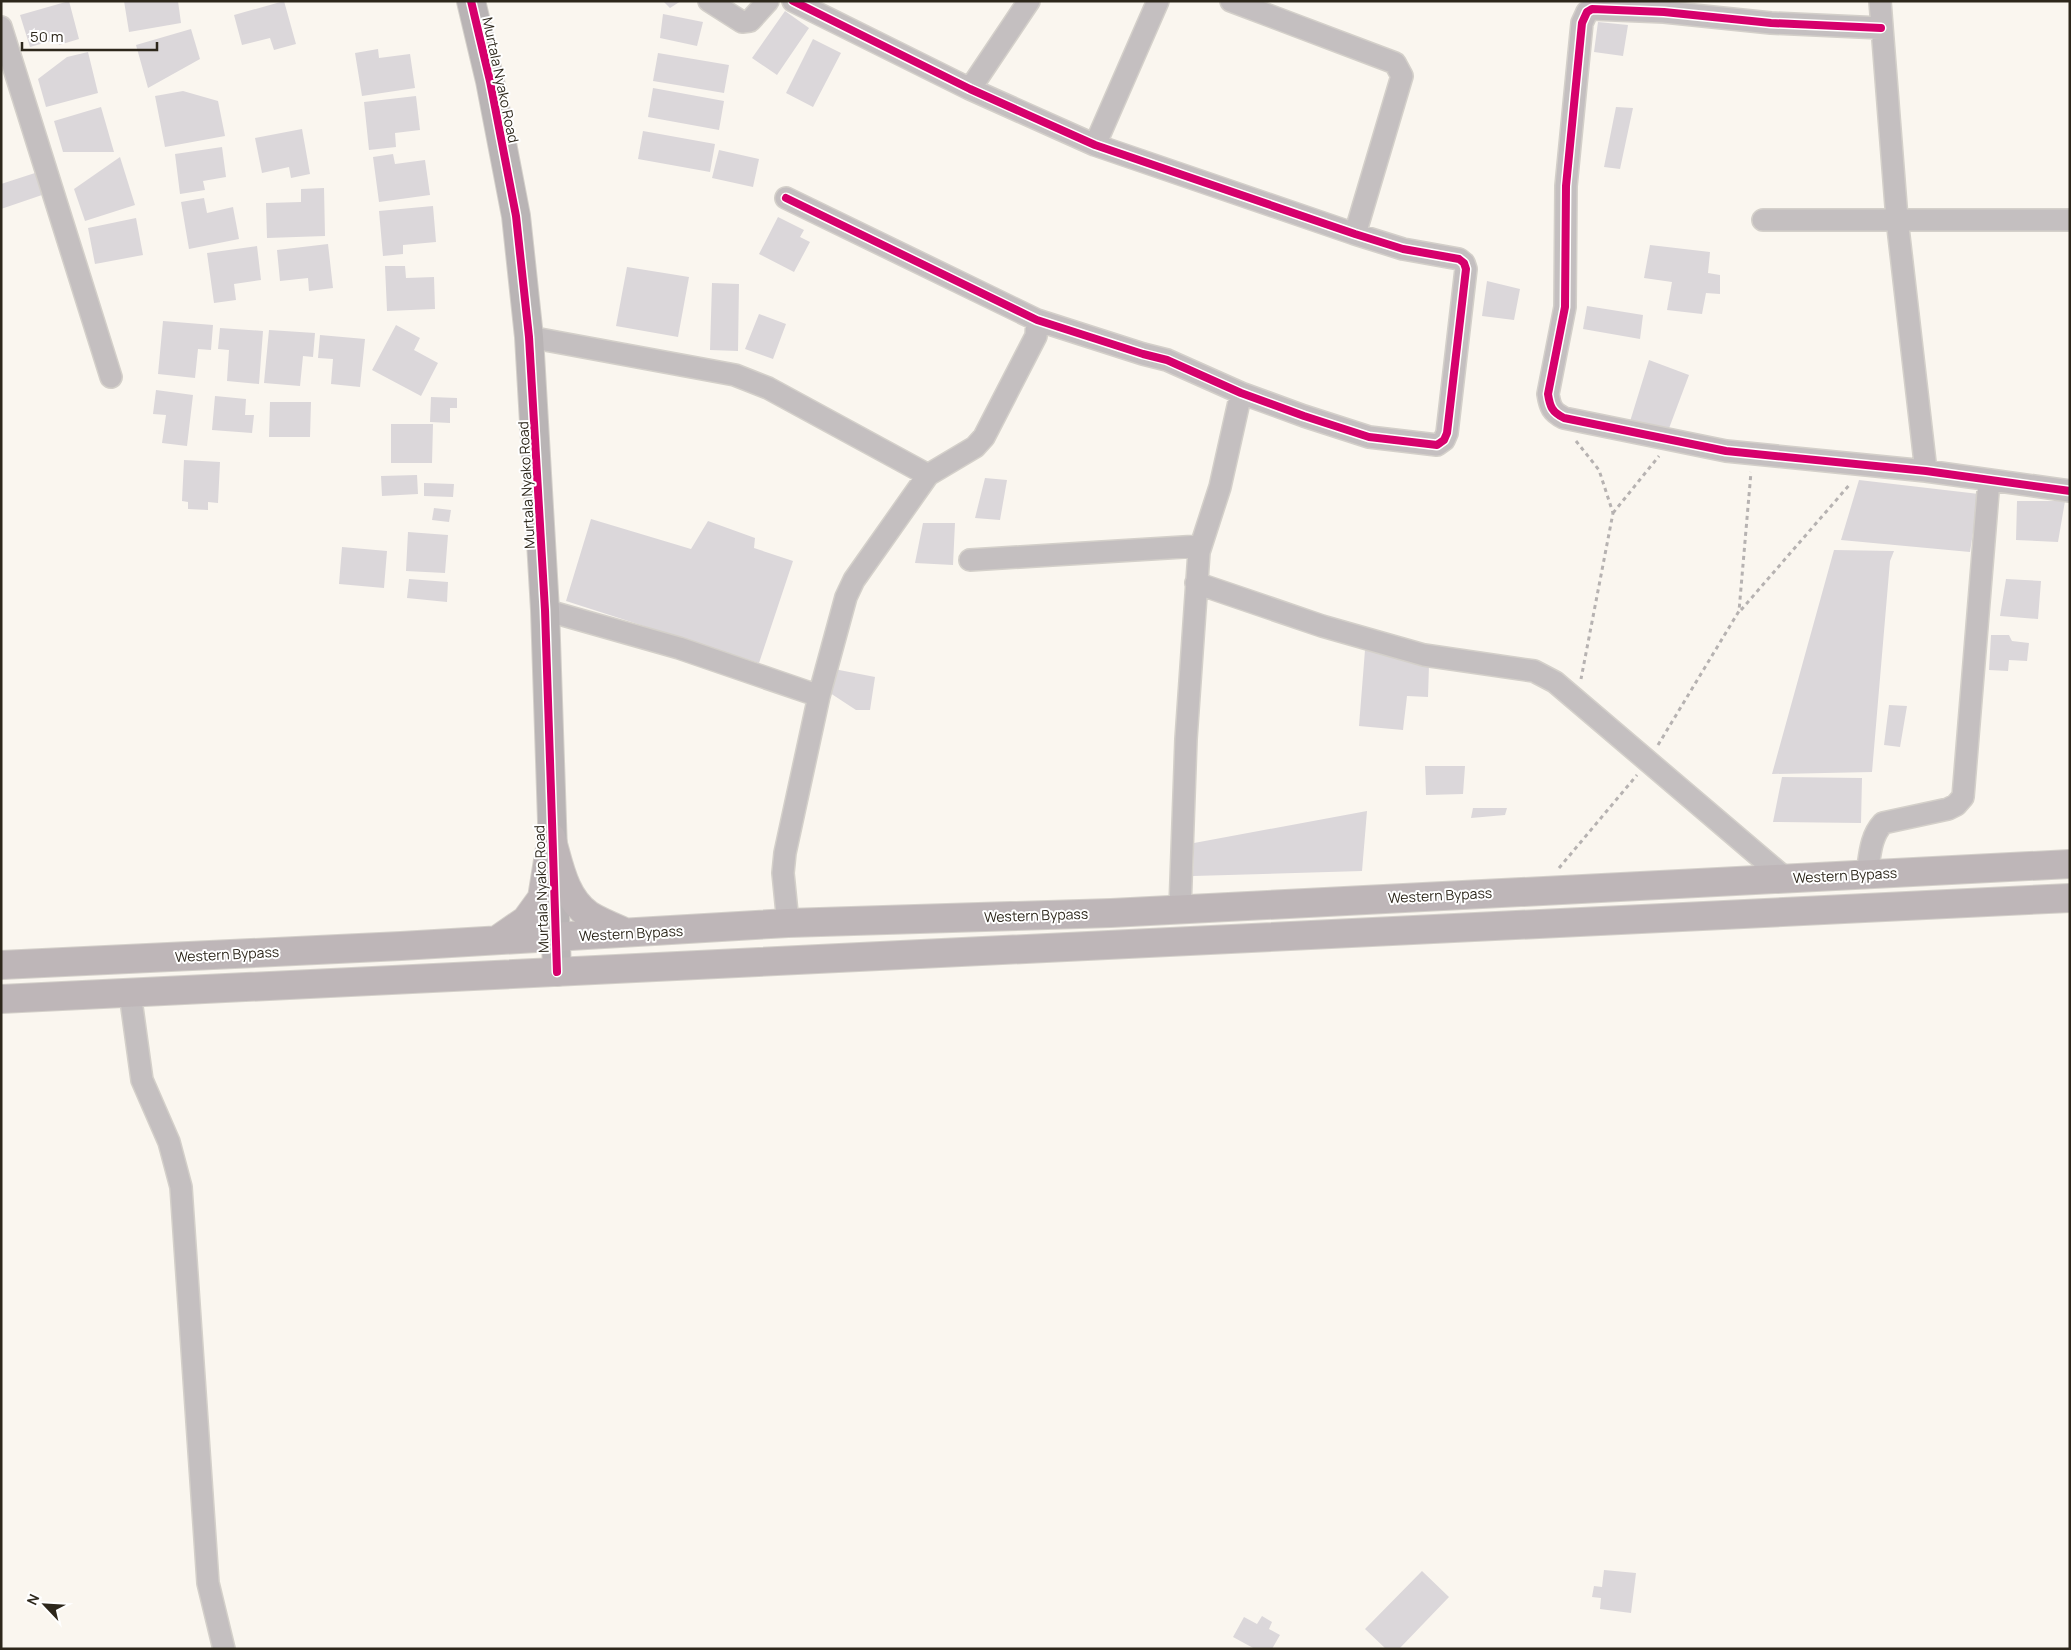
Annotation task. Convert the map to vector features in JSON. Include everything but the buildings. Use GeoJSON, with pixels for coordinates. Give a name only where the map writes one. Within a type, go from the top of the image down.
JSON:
{"type":"FeatureCollection","features":[{"type":"Feature","properties":{"kind":"main road"},"geometry":{"type":"LineString","coordinates":[[552,836],[565,884],[571,897],[589,915],[628,933]]}},
{"type":"Feature","properties":{"kind":"main road"},"geometry":{"type":"LineString","coordinates":[[497,940],[526,920],[542,898],[552,836]]}},
{"type":"Feature","properties":{"kind":"main road","name":"Western Bypass"},"geometry":{"type":"LineString","coordinates":[[1,965],[554,938],[788,923],[1180,909],[2070,864]]}},
{"type":"Feature","properties":{"kind":"main road"},"geometry":{"type":"LineString","coordinates":[[1,999],[2070,898]]}},
{"type":"Feature","properties":{"kind":"street","name":"Murtala Nyako Road"},"geometry":{"type":"LineString","coordinates":[[471,1],[490,81],[516,216],[529,336],[545,610],[554,938],[557,972]]}},
{"type":"Feature","properties":{"kind":"street"},"geometry":{"type":"LineString","coordinates":[[709,1],[742,22],[750,21],[768,1]]}},
{"type":"Feature","properties":{"kind":"street"},"geometry":{"type":"LineString","coordinates":[[786,198],[1038,320],[1167,360],[1241,393],[1304,416],[1370,436],[1437,445],[1444,440],[1447,433],[1466,269],[1464,263],[1459,259],[1403,249],[1355,234],[1095,144],[970,90],[793,1]]}},
{"type":"Feature","properties":{"kind":"street"},"geometry":{"type":"LineString","coordinates":[[970,90],[1029,1]]}},
{"type":"Feature","properties":{"kind":"street"},"geometry":{"type":"LineString","coordinates":[[1095,144],[1158,1]]}},
{"type":"Feature","properties":{"kind":"street"},"geometry":{"type":"LineString","coordinates":[[1232,1],[1395,63],[1399,70],[1402,76],[1355,234]]}},
{"type":"Feature","properties":{"kind":"street"},"geometry":{"type":"LineString","coordinates":[[1880,1],[1897,219],[1926,471]]}},
{"type":"Feature","properties":{"kind":"street"},"geometry":{"type":"LineString","coordinates":[[1881,28],[1771,23],[1664,7],[1592,9],[1587,12],[1582,23],[1566,186],[1565,308],[1548,394],[1549,406],[1554,413],[1564,418],[1726,451],[1926,471],[2070,491]]}},
{"type":"Feature","properties":{"kind":"street"},"geometry":{"type":"LineString","coordinates":[[1,27],[111,377]]}},
{"type":"Feature","properties":{"kind":"street"},"geometry":{"type":"LineString","coordinates":[[1763,220],[2070,220]]}},
{"type":"Feature","properties":{"kind":"street"},"geometry":{"type":"LineString","coordinates":[[788,923],[783,865],[819,696],[850,588],[928,475],[975,447],[984,437],[1036,336],[1038,320]]}},
{"type":"Feature","properties":{"kind":"street"},"geometry":{"type":"LineString","coordinates":[[529,336],[734,375],[768,388],[928,475]]}},
{"type":"Feature","properties":{"kind":"street"},"geometry":{"type":"LineString","coordinates":[[1180,909],[1186,739],[1200,546],[1220,487],[1241,393]]}},
{"type":"Feature","properties":{"kind":"street"},"geometry":{"type":"LineString","coordinates":[[1867,874],[1872,841],[1876,831],[1883,823],[1948,809],[1956,805],[1963,797],[1989,480]]}},
{"type":"Feature","properties":{"kind":"street"},"geometry":{"type":"LineString","coordinates":[[970,560],[1200,546]]}},
{"type":"Feature","properties":{"kind":"street"},"geometry":{"type":"LineString","coordinates":[[1196,583],[1322,626],[1424,655],[1534,671],[1555,682],[1785,878]]}},
{"type":"Feature","properties":{"kind":"street"},"geometry":{"type":"LineString","coordinates":[[545,610],[679,648],[819,696]]}},
{"type":"Feature","properties":{"kind":"street"},"geometry":{"type":"LineString","coordinates":[[130,993],[142,1080],[169,1142],[181,1187],[208,1583],[224,1649]]}},
{"type":"Feature","properties":{"kind":"path"},"geometry":{"type":"LineString","coordinates":[[1554,413],[1598,470],[1613,513]]}},
{"type":"Feature","properties":{"kind":"path"},"geometry":{"type":"LineString","coordinates":[[1576,700],[1613,513],[1672,440]]}},
{"type":"Feature","properties":{"kind":"path"},"geometry":{"type":"LineString","coordinates":[[1739,611],[1752,454]]}},
{"type":"Feature","properties":{"kind":"path"},"geometry":{"type":"LineString","coordinates":[[1540,890],[1648,762],[1739,611],[1866,465]]}},
{"type":"Feature","properties":{"kind":"cycle path"},"geometry":{"type":"LineString","coordinates":[[471,1],[490,81],[516,216],[529,337],[545,610],[557,972]]}},
{"type":"Feature","properties":{"kind":"cycle path"},"geometry":{"type":"LineString","coordinates":[[786,198],[1037,320],[1167,360],[1241,393],[1304,416],[1369,437],[1437,445],[1444,440],[1447,433],[1466,269],[1464,263],[1459,259],[1403,249],[1355,234],[1095,145],[970,89],[793,1]]}},
{"type":"Feature","properties":{"kind":"cycle path"},"geometry":{"type":"LineString","coordinates":[[1881,28],[1771,23],[1664,12],[1592,9],[1587,12],[1582,23],[1566,186],[1565,307],[1548,394],[1551,406],[1557,414],[1564,418],[1726,451],[1926,471],[2070,491]]}}]}
